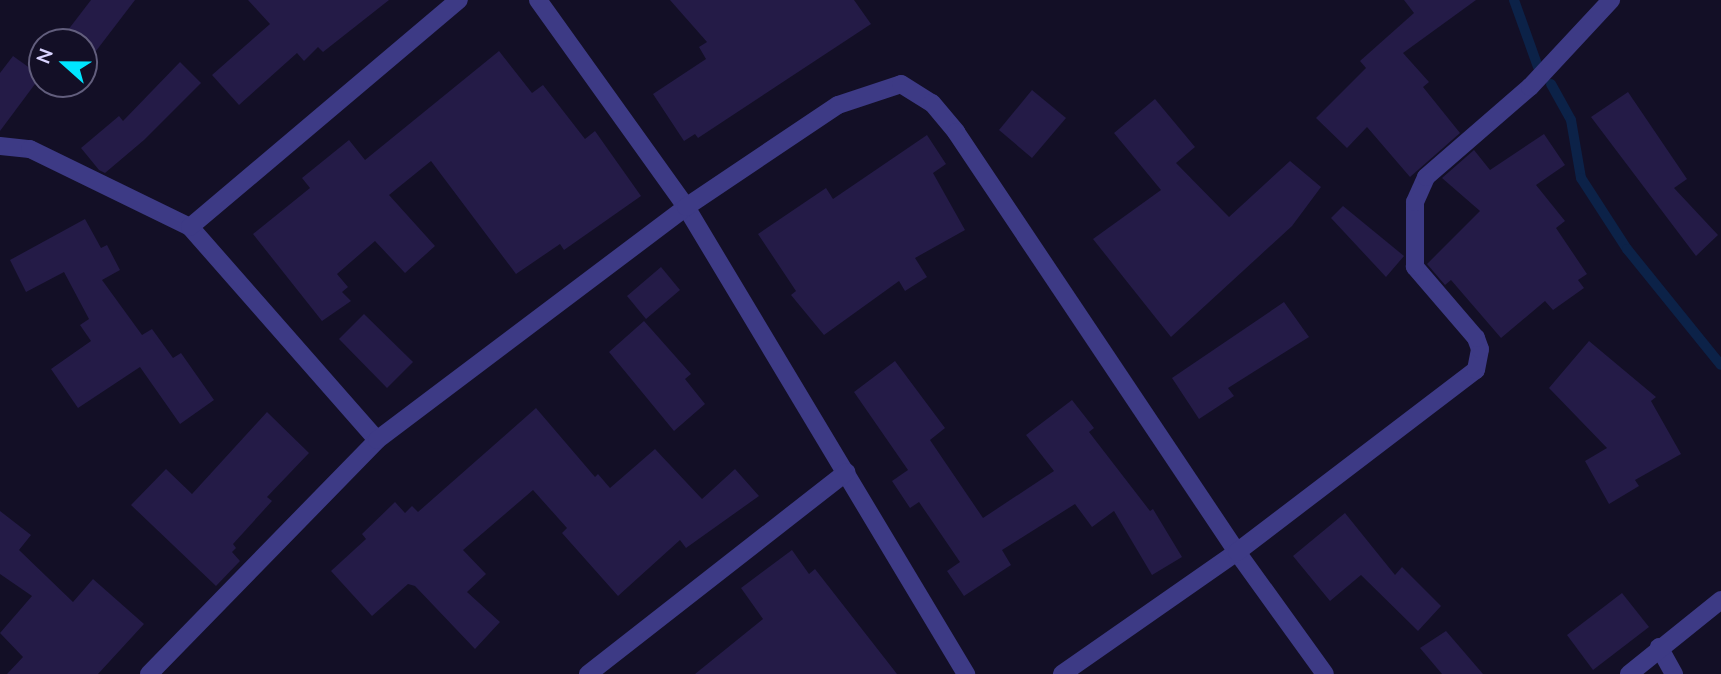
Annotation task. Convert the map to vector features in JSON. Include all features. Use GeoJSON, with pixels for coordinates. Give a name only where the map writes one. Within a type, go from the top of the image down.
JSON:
{"type":"FeatureCollection","features":[{"type":"Feature","properties":{"kind":"street"},"geometry":{"type":"LineString","coordinates":[[190,227],[458,0]]}},
{"type":"Feature","properties":{"kind":"street"},"geometry":{"type":"LineString","coordinates":[[538,0],[686,207],[966,674]]}},
{"type":"Feature","properties":{"kind":"street"},"geometry":{"type":"LineString","coordinates":[[1062,674],[1237,552],[1476,370],[1480,349],[1476,338],[1415,267],[1415,202],[1426,177],[1530,87],[1611,0]]}},
{"type":"Feature","properties":{"kind":"street"},"geometry":{"type":"LineString","coordinates":[[149,674],[377,440],[686,207],[838,105],[884,87],[901,84],[917,90],[956,132],[1237,552],[1325,674]]}},
{"type":"Feature","properties":{"kind":"street"},"geometry":{"type":"LineString","coordinates":[[0,146],[30,149],[190,227],[377,440]]}},
{"type":"Feature","properties":{"kind":"street"},"geometry":{"type":"LineString","coordinates":[[588,674],[847,472]]}},
{"type":"Feature","properties":{"kind":"street"},"geometry":{"type":"LineString","coordinates":[[1629,674],[1659,647],[1721,600]]}},
{"type":"Feature","properties":{"kind":"street"},"geometry":{"type":"LineString","coordinates":[[1659,647],[1674,674]]}},
{"type":"Feature","properties":{"kind":"building"},"geometry":{"type":"Polygon","coordinates":[[[91,0],[135,0],[98,48],[98,28],[70,28],[91,0]]]}},
{"type":"Feature","properties":{"kind":"building"},"geometry":{"type":"Polygon","coordinates":[[[248,0],[389,0],[323,52],[318,47],[304,61],[297,53],[239,105],[212,75],[270,24],[248,0]]]}},
{"type":"Feature","properties":{"kind":"building"},"geometry":{"type":"Polygon","coordinates":[[[670,0],[854,0],[871,24],[698,138],[695,134],[684,141],[653,94],[706,59],[699,47],[707,42],[670,0]]]}},
{"type":"Feature","properties":{"kind":"building"},"geometry":{"type":"Polygon","coordinates":[[[1404,0],[1476,0],[1403,53],[1429,82],[1423,87],[1460,133],[1410,177],[1367,127],[1347,148],[1316,118],[1366,68],[1360,61],[1414,13],[1404,0]]]}},
{"type":"Feature","properties":{"kind":"building"},"geometry":{"type":"Polygon","coordinates":[[[499,51],[532,93],[543,85],[585,139],[595,131],[641,196],[564,250],[560,244],[516,274],[431,161],[389,195],[435,246],[405,273],[375,241],[337,274],[348,287],[342,292],[351,301],[322,321],[253,234],[310,188],[302,178],[349,140],[365,160],[499,51]]]}},
{"type":"Feature","properties":{"kind":"building"},"geometry":{"type":"Polygon","coordinates":[[[13,56],[28,67],[28,93],[0,131],[0,73],[13,56]]]}},
{"type":"Feature","properties":{"kind":"building"},"geometry":{"type":"Polygon","coordinates":[[[180,62],[201,83],[144,140],[105,173],[99,170],[81,148],[119,116],[123,121],[180,62]]]}},
{"type":"Feature","properties":{"kind":"building"},"geometry":{"type":"Polygon","coordinates":[[[1032,90],[1066,118],[1032,158],[999,130],[1032,90]]]}},
{"type":"Feature","properties":{"kind":"building"},"geometry":{"type":"Polygon","coordinates":[[[1628,92],[1687,179],[1674,188],[1718,235],[1696,256],[1591,117],[1628,92]]]}},
{"type":"Feature","properties":{"kind":"building"},"geometry":{"type":"Polygon","coordinates":[[[1155,99],[1195,147],[1176,163],[1229,217],[1290,161],[1321,187],[1292,226],[1171,337],[1093,239],[1161,190],[1114,133],[1155,99]]]}},
{"type":"Feature","properties":{"kind":"building"},"geometry":{"type":"Polygon","coordinates":[[[1544,134],[1565,165],[1536,185],[1565,221],[1556,228],[1587,274],[1578,280],[1584,288],[1553,310],[1545,301],[1501,338],[1451,280],[1445,285],[1427,264],[1480,211],[1442,178],[1474,150],[1490,170],[1544,134]]]}},
{"type":"Feature","properties":{"kind":"building"},"geometry":{"type":"Polygon","coordinates":[[[927,135],[946,164],[933,173],[965,230],[915,258],[927,277],[905,291],[899,281],[824,335],[791,295],[796,291],[758,234],[826,188],[833,199],[927,135]]]}},
{"type":"Feature","properties":{"kind":"building"},"geometry":{"type":"Polygon","coordinates":[[[1343,206],[1404,256],[1386,277],[1331,218],[1343,206]]]}},
{"type":"Feature","properties":{"kind":"building"},"geometry":{"type":"Polygon","coordinates":[[[85,219],[101,248],[107,245],[120,270],[102,280],[142,335],[152,329],[173,358],[181,353],[214,400],[180,424],[140,367],[78,408],[51,369],[91,341],[80,325],[89,319],[64,272],[26,292],[10,260],[85,219]]]}},
{"type":"Feature","properties":{"kind":"building"},"geometry":{"type":"Polygon","coordinates":[[[661,267],[680,290],[646,319],[627,296],[661,267]]]}},
{"type":"Feature","properties":{"kind":"building"},"geometry":{"type":"Polygon","coordinates":[[[1284,302],[1309,337],[1228,388],[1234,396],[1199,419],[1172,378],[1284,302]]]}},
{"type":"Feature","properties":{"kind":"building"},"geometry":{"type":"Polygon","coordinates":[[[364,314],[413,362],[387,388],[339,339],[364,314]]]}},
{"type":"Feature","properties":{"kind":"building"},"geometry":{"type":"Polygon","coordinates":[[[644,321],[691,374],[685,379],[705,404],[674,431],[609,352],[644,321]]]}},
{"type":"Feature","properties":{"kind":"building"},"geometry":{"type":"Polygon","coordinates":[[[1589,341],[1656,397],[1651,401],[1681,454],[1635,480],[1639,486],[1609,504],[1585,461],[1607,448],[1549,388],[1589,341]]]}},
{"type":"Feature","properties":{"kind":"building"},"geometry":{"type":"Polygon","coordinates":[[[895,361],[945,428],[930,440],[983,518],[1054,471],[1026,435],[1072,400],[1094,428],[1089,432],[1150,511],[1153,509],[1182,557],[1152,575],[1114,511],[1092,527],[1075,504],[1002,550],[1011,565],[964,596],[947,571],[960,562],[919,502],[910,508],[892,481],[908,470],[854,392],[895,361]]]}},
{"type":"Feature","properties":{"kind":"building"},"geometry":{"type":"Polygon","coordinates":[[[536,408],[595,477],[598,474],[610,488],[655,449],[702,499],[735,469],[759,496],[686,548],[680,540],[618,596],[562,533],[567,528],[533,490],[463,550],[486,574],[467,592],[500,622],[475,649],[415,586],[408,584],[372,616],[331,571],[366,539],[362,534],[395,502],[405,513],[412,506],[418,512],[536,408]]]}},
{"type":"Feature","properties":{"kind":"building"},"geometry":{"type":"Polygon","coordinates":[[[267,412],[309,453],[267,497],[272,501],[233,544],[236,548],[232,552],[240,561],[216,586],[131,505],[166,469],[192,494],[267,412]]]}},
{"type":"Feature","properties":{"kind":"building"},"geometry":{"type":"Polygon","coordinates":[[[0,511],[31,535],[19,550],[73,602],[93,579],[144,624],[98,674],[7,674],[23,657],[0,633],[32,596],[0,574],[0,511]]]}},
{"type":"Feature","properties":{"kind":"building"},"geometry":{"type":"Polygon","coordinates":[[[1345,513],[1395,575],[1402,567],[1441,606],[1418,631],[1361,575],[1330,601],[1293,556],[1345,513]]]}},
{"type":"Feature","properties":{"kind":"building"},"geometry":{"type":"Polygon","coordinates":[[[792,550],[809,574],[815,569],[897,674],[695,674],[763,619],[741,588],[792,550]]]}},
{"type":"Feature","properties":{"kind":"building"},"geometry":{"type":"Polygon","coordinates":[[[1622,593],[1649,627],[1593,670],[1567,635],[1622,593]]]}},
{"type":"Feature","properties":{"kind":"building"},"geometry":{"type":"Polygon","coordinates":[[[1446,631],[1483,674],[1442,674],[1420,648],[1446,631]]]}},
{"type":"Feature","properties":{"kind":"waterway"},"geometry":{"type":"LineString","coordinates":[[1514,0],[1538,67]]}},
{"type":"Feature","properties":{"kind":"waterway"},"geometry":{"type":"LineString","coordinates":[[1551,84],[1571,120],[1581,178],[1627,249],[1721,365]]}}]}
